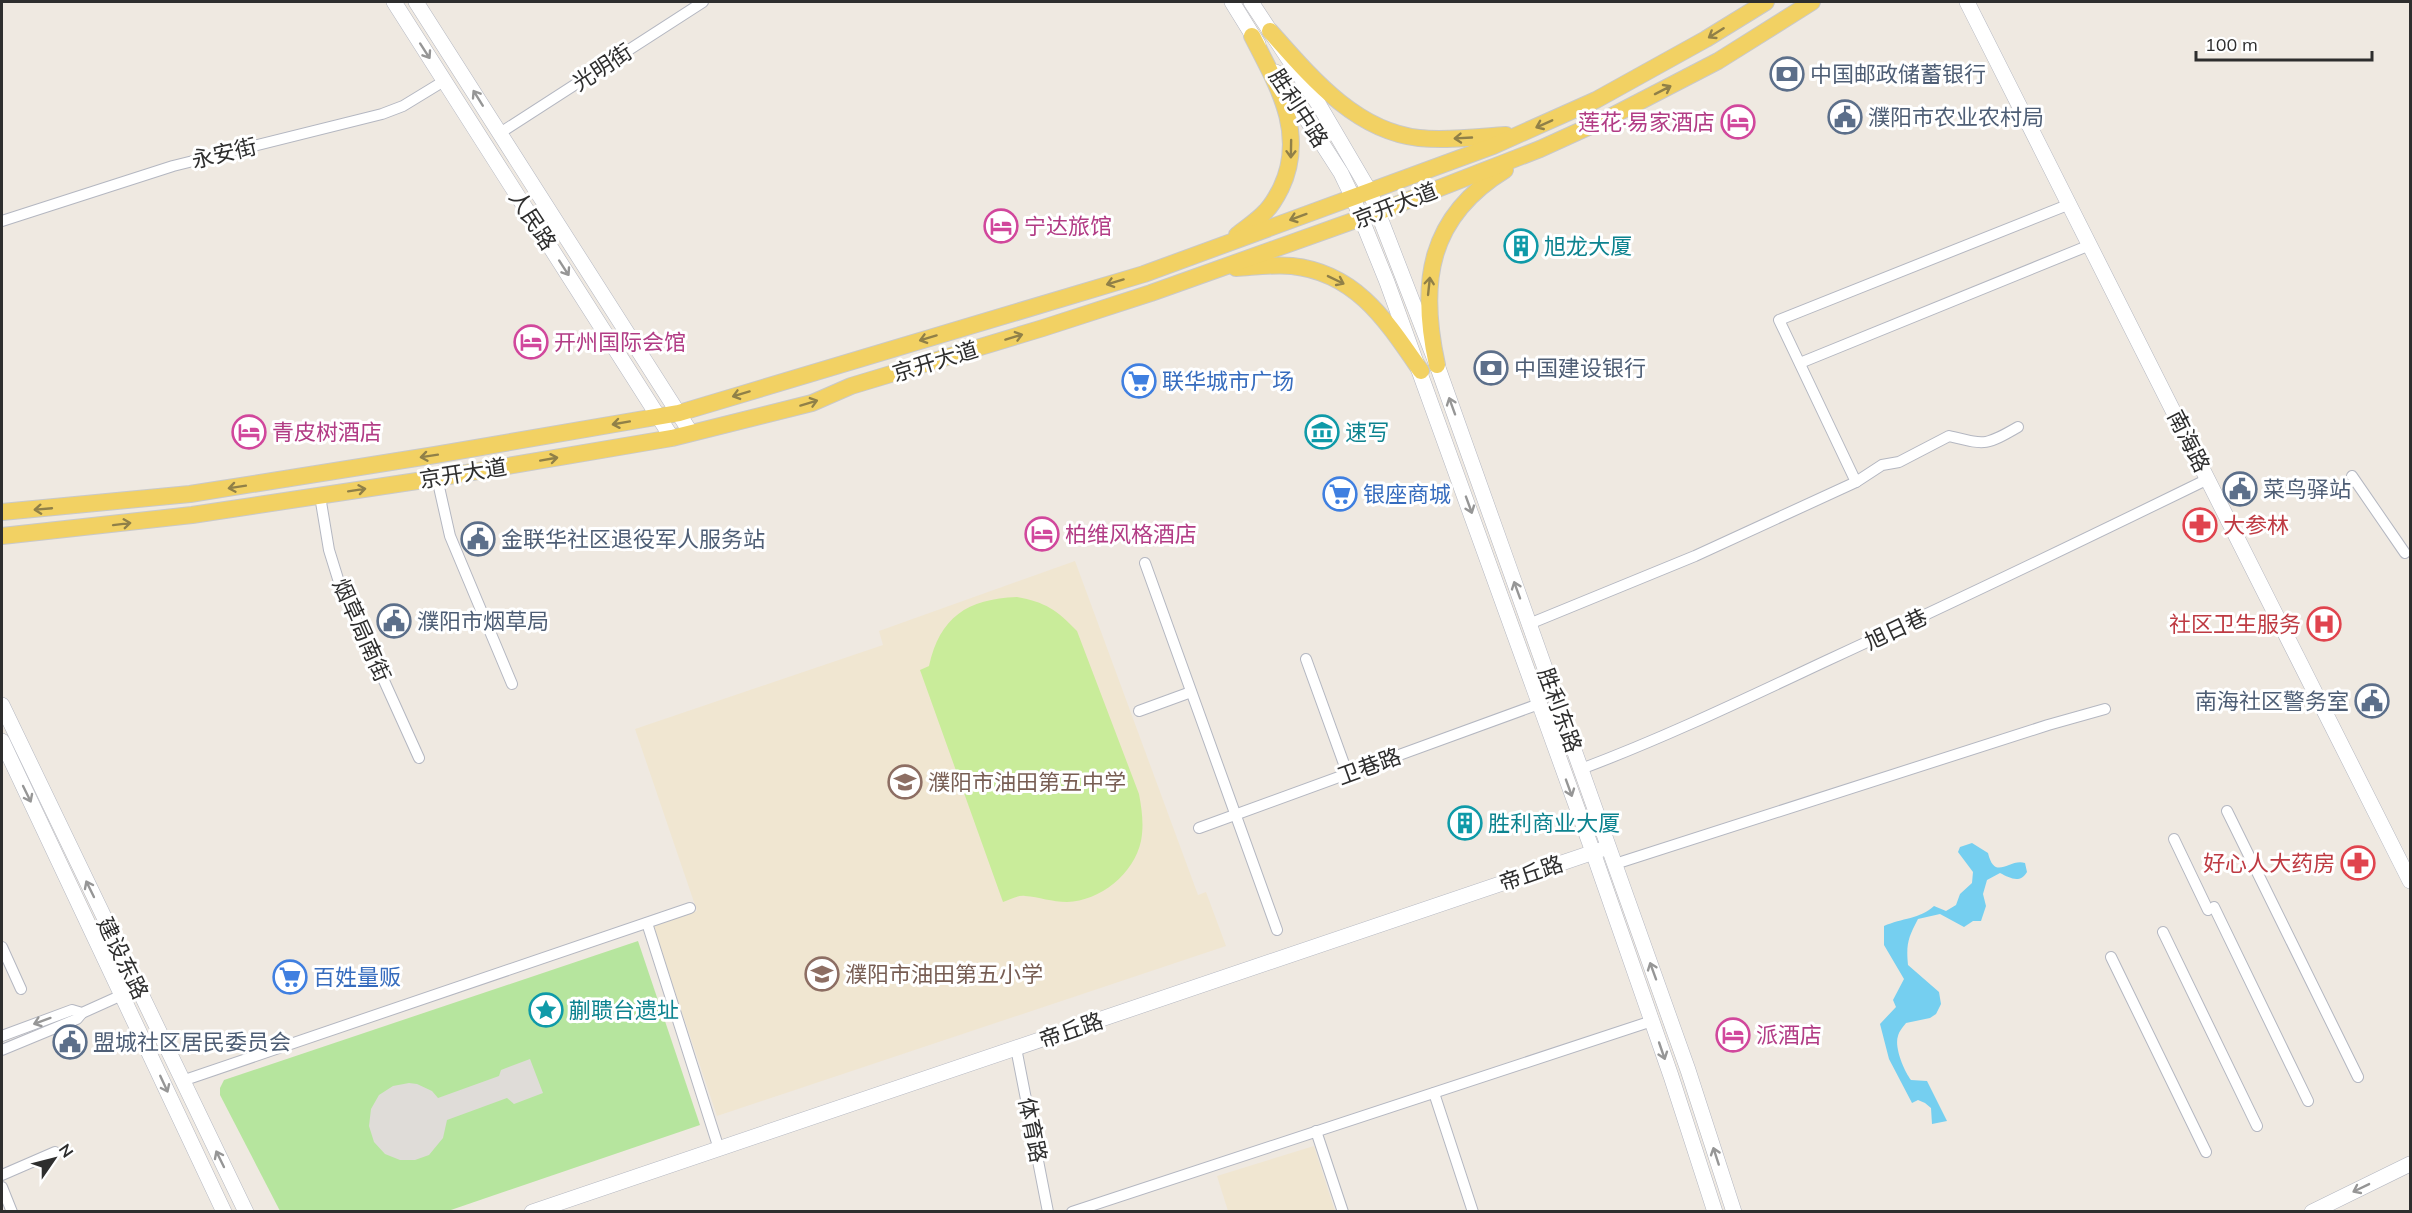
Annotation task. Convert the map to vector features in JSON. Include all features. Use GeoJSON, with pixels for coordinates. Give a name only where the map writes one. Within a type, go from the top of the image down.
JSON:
{"type":"FeatureCollection","features":[{"type":"Feature","properties":{"kind":"main road","name":"人民路"},"geometry":{"type":"LineString","coordinates":[[394,2],[672,438]]}},
{"type":"Feature","properties":{"kind":"main road","name":"人民路"},"geometry":{"type":"LineString","coordinates":[[416,2],[691,433]]}},
{"type":"Feature","properties":{"kind":"main road","name":"胜利中路"},"geometry":{"type":"LineString","coordinates":[[1232,2],[1308,120],[1353,198],[1361,218]]}},
{"type":"Feature","properties":{"kind":"main road","name":"胜利中路"},"geometry":{"type":"LineString","coordinates":[[1251,2],[1325,114],[1370,192],[1378,212]]}},
{"type":"Feature","properties":{"kind":"main road","name":"京开大道"},"geometry":{"type":"LineString","coordinates":[[2,512],[190,494],[435,455],[679,412],[1144,273],[1370,192],[1522,134],[1596,100],[1706,39],[1766,2]]}},
{"type":"Feature","properties":{"kind":"main road","name":"京开大道"},"geometry":{"type":"LineString","coordinates":[[2,536],[192,515],[437,478],[672,438],[812,403],[851,386],[1043,328],[1217,269],[1378,212],[1540,149],[1608,118],[1718,61],[1812,2]]}},
{"type":"Feature","properties":{"kind":"main road","name":"南海路"},"geometry":{"type":"LineString","coordinates":[[1967,2],[2410,881]]}},
{"type":"Feature","properties":{"kind":"main road"},"geometry":{"type":"LineString","coordinates":[[1270,31],[1319,83],[1352,112],[1370,124],[1393,133],[1418,138],[1469,138],[1522,134]]}},
{"type":"Feature","properties":{"kind":"main road"},"geometry":{"type":"LineString","coordinates":[[1229,242],[1267,211],[1286,177],[1291,158],[1291,135],[1286,108],[1252,36]]}},
{"type":"Feature","properties":{"kind":"main road"},"geometry":{"type":"LineString","coordinates":[[1437,365],[1431,334],[1428,287],[1441,239],[1468,198],[1483,184],[1540,149]]}},
{"type":"Feature","properties":{"kind":"main road","name":"胜利东路"},"geometry":{"type":"LineString","coordinates":[[1378,212],[1437,365],[1609,847],[1688,1070],[1734,1212]]}},
{"type":"Feature","properties":{"kind":"main road","name":"胜利东路"},"geometry":{"type":"LineString","coordinates":[[1361,218],[1420,371],[1593,852],[1715,1212]]}},
{"type":"Feature","properties":{"kind":"main road"},"geometry":{"type":"LineString","coordinates":[[1217,269],[1291,266],[1313,270],[1336,280],[1358,292],[1378,310],[1420,371]]}},
{"type":"Feature","properties":{"kind":"main road","name":"建设东路"},"geometry":{"type":"LineString","coordinates":[[2,705],[246,1212]]}},
{"type":"Feature","properties":{"kind":"main road","name":"建设东路"},"geometry":{"type":"LineString","coordinates":[[2,741],[224,1212]]}},
{"type":"Feature","properties":{"kind":"main road","name":"帝丘路"},"geometry":{"type":"LineString","coordinates":[[532,1212],[1609,847]]}},
{"type":"Feature","properties":{"kind":"main road"},"geometry":{"type":"LineString","coordinates":[[2312,1212],[2410,1164]]}},
{"type":"Feature","properties":{"kind":"street","name":"光明街"},"geometry":{"type":"LineString","coordinates":[[500,133],[704,2]]}},
{"type":"Feature","properties":{"kind":"street","name":"永安街"},"geometry":{"type":"LineString","coordinates":[[2,221],[173,166],[382,114],[403,106],[444,81]]}},
{"type":"Feature","properties":{"kind":"street"},"geometry":{"type":"LineString","coordinates":[[1856,482],[1779,320],[2070,204]]}},
{"type":"Feature","properties":{"kind":"street"},"geometry":{"type":"LineString","coordinates":[[1800,363],[2090,245]]}},
{"type":"Feature","properties":{"kind":"street"},"geometry":{"type":"LineString","coordinates":[[1529,624],[1695,556],[1856,482],[1882,465],[1899,462],[1949,436],[1976,443],[1990,443],[2018,427]]}},
{"type":"Feature","properties":{"kind":"street"},"geometry":{"type":"LineString","coordinates":[[2352,476],[2404,553]]}},
{"type":"Feature","properties":{"kind":"street"},"geometry":{"type":"LineString","coordinates":[[437,478],[450,536],[512,684]]}},
{"type":"Feature","properties":{"kind":"street","name":"旭日巷"},"geometry":{"type":"LineString","coordinates":[[1581,769],[1774,685],[2000,581],[2208,479]]}},
{"type":"Feature","properties":{"kind":"street","name":"烟草局南街"},"geometry":{"type":"LineString","coordinates":[[320,496],[329,550],[338,579],[419,758]]}},
{"type":"Feature","properties":{"kind":"street"},"geometry":{"type":"LineString","coordinates":[[1145,563],[1277,930]]}},
{"type":"Feature","properties":{"kind":"street"},"geometry":{"type":"LineString","coordinates":[[1306,659],[1348,774]]}},
{"type":"Feature","properties":{"kind":"street"},"geometry":{"type":"LineString","coordinates":[[1139,711],[1191,692]]}},
{"type":"Feature","properties":{"kind":"street","name":"卫巷路"},"geometry":{"type":"LineString","coordinates":[[1199,828],[1539,704]]}},
{"type":"Feature","properties":{"kind":"street"},"geometry":{"type":"LineString","coordinates":[[1615,864],[2048,724],[2105,709]]}},
{"type":"Feature","properties":{"kind":"street"},"geometry":{"type":"LineString","coordinates":[[2227,811],[2358,1077]]}},
{"type":"Feature","properties":{"kind":"street"},"geometry":{"type":"LineString","coordinates":[[2174,839],[2308,1101]]}},
{"type":"Feature","properties":{"kind":"street"},"geometry":{"type":"LineString","coordinates":[[182,1081],[690,908]]}},
{"type":"Feature","properties":{"kind":"street"},"geometry":{"type":"LineString","coordinates":[[647,923],[719,1149]]}},
{"type":"Feature","properties":{"kind":"street"},"geometry":{"type":"LineString","coordinates":[[2163,932],[2257,1126]]}},
{"type":"Feature","properties":{"kind":"street"},"geometry":{"type":"LineString","coordinates":[[2,947],[21,989]]}},
{"type":"Feature","properties":{"kind":"street"},"geometry":{"type":"LineString","coordinates":[[2111,957],[2206,1152]]}},
{"type":"Feature","properties":{"kind":"street"},"geometry":{"type":"LineString","coordinates":[[2,1050],[77,1019],[82,1012],[122,995]]}},
{"type":"Feature","properties":{"kind":"street"},"geometry":{"type":"LineString","coordinates":[[2,1036],[72,1010],[82,1012]]}},
{"type":"Feature","properties":{"kind":"street"},"geometry":{"type":"LineString","coordinates":[[1072,1212],[1652,1021]]}},
{"type":"Feature","properties":{"kind":"street","name":"体育路"},"geometry":{"type":"LineString","coordinates":[[1016,1048],[1048,1212]]}},
{"type":"Feature","properties":{"kind":"street"},"geometry":{"type":"LineString","coordinates":[[1434,1093],[1473,1212]]}},
{"type":"Feature","properties":{"kind":"street"},"geometry":{"type":"LineString","coordinates":[[1316,1131],[1343,1212]]}},
{"type":"Feature","properties":{"kind":"street"},"geometry":{"type":"LineString","coordinates":[[2,1175],[55,1152]]}},
{"type":"Feature","properties":{"kind":"street"},"geometry":{"type":"LineString","coordinates":[[2,1187],[12,1212]]}},
{"type":"Feature","properties":{"kind":"shaded area","name":"濮阳市油田第五中学"},"geometry":{"type":"Polygon","coordinates":[[[1075,561],[1198,895],[1206,892],[1226,946],[717,1116],[653,926],[697,911],[635,729],[883,645],[879,631],[1075,561]]]}},
{"type":"Feature","properties":{"kind":"shaded area"},"geometry":{"type":"Polygon","coordinates":[[[530,1059],[543,1093],[514,1104],[507,1098],[447,1120],[443,1138],[429,1155],[415,1160],[400,1160],[385,1154],[374,1142],[369,1126],[371,1109],[379,1095],[393,1086],[417,1084],[432,1091],[438,1098],[499,1076],[501,1070],[530,1059]]]}},
{"type":"Feature","properties":{"kind":"shaded area"},"geometry":{"type":"Polygon","coordinates":[[[1314,1146],[1335,1211],[1228,1211],[1217,1176],[1314,1146]]]}},
{"type":"Feature","properties":{"kind":"green space"},"geometry":{"type":"Polygon","coordinates":[[[1017,597],[1035,601],[1050,608],[1077,631],[1139,794],[1142,835],[1131,864],[1123,875],[1103,891],[1079,900],[1061,902],[1022,896],[1003,902],[920,670],[929,666],[940,635],[958,614],[984,602],[1017,597]]]}},
{"type":"Feature","properties":{"kind":"green space","name":"蒯聩台遗址"},"geometry":{"type":"Polygon","coordinates":[[[638,941],[700,1125],[448,1211],[280,1211],[220,1095],[220,1088],[224,1080],[638,941]]]}},
{"type":"Feature","properties":{"kind":"water"},"geometry":{"type":"Polygon","coordinates":[[[1972,843],[1988,853],[1994,866],[1999,868],[2013,863],[2025,863],[2027,872],[2018,879],[2000,873],[1987,880],[1983,894],[1986,906],[1981,921],[1973,921],[1964,927],[1940,914],[1918,919],[1910,936],[1908,965],[1939,992],[1941,1004],[1936,1014],[1930,1018],[1906,1023],[1900,1030],[1897,1046],[1908,1076],[1911,1080],[1927,1081],[1947,1121],[1932,1124],[1931,1108],[1918,1100],[1912,1103],[1889,1059],[1880,1024],[1896,1007],[1893,1000],[1904,979],[1884,945],[1884,926],[1917,916],[1934,906],[1946,911],[1956,905],[1960,894],[1972,883],[1973,872],[1958,852],[1960,847],[1972,843]]]}},
{"type":"Feature","properties":{"kind":"place","name":"中国邮政储蓄银行"},"geometry":{"type":"Point","coordinates":[1787,74]}},
{"type":"Feature","properties":{"kind":"place","name":"濮阳市农业农村局"},"geometry":{"type":"Point","coordinates":[1845,117]}},
{"type":"Feature","properties":{"kind":"place","name":"莲花·易家酒店"},"geometry":{"type":"Point","coordinates":[1738,122]}},
{"type":"Feature","properties":{"kind":"place","name":"宁达旅馆"},"geometry":{"type":"Point","coordinates":[1001,226]}},
{"type":"Feature","properties":{"kind":"place","name":"旭龙大厦"},"geometry":{"type":"Point","coordinates":[1521,246]}},
{"type":"Feature","properties":{"kind":"place","name":"开州国际会馆"},"geometry":{"type":"Point","coordinates":[531,342]}},
{"type":"Feature","properties":{"kind":"place","name":"中国建设银行"},"geometry":{"type":"Point","coordinates":[1491,368]}},
{"type":"Feature","properties":{"kind":"place","name":"联华城市广场"},"geometry":{"type":"Point","coordinates":[1139,381]}},
{"type":"Feature","properties":{"kind":"place","name":"青皮树酒店"},"geometry":{"type":"Point","coordinates":[249,432]}},
{"type":"Feature","properties":{"kind":"place","name":"速写"},"geometry":{"type":"Point","coordinates":[1322,432]}},
{"type":"Feature","properties":{"kind":"place","name":"菜鸟驿站"},"geometry":{"type":"Point","coordinates":[2240,489]}},
{"type":"Feature","properties":{"kind":"place","name":"银座商城"},"geometry":{"type":"Point","coordinates":[1340,494]}},
{"type":"Feature","properties":{"kind":"place","name":"大参林"},"geometry":{"type":"Point","coordinates":[2200,525]}},
{"type":"Feature","properties":{"kind":"place","name":"柏维风格酒店"},"geometry":{"type":"Point","coordinates":[1042,534]}},
{"type":"Feature","properties":{"kind":"place","name":"金联华社区退役军人服务站"},"geometry":{"type":"Point","coordinates":[478,539]}},
{"type":"Feature","properties":{"kind":"place","name":"濮阳市烟草局"},"geometry":{"type":"Point","coordinates":[394,621]}},
{"type":"Feature","properties":{"kind":"place","name":"社区卫生服务"},"geometry":{"type":"Point","coordinates":[2324,624]}},
{"type":"Feature","properties":{"kind":"place","name":"南海社区警务室"},"geometry":{"type":"Point","coordinates":[2372,701]}},
{"type":"Feature","properties":{"kind":"place","name":"濮阳市油田第五中学"},"geometry":{"type":"Point","coordinates":[905,782]}},
{"type":"Feature","properties":{"kind":"place","name":"胜利商业大厦"},"geometry":{"type":"Point","coordinates":[1465,823]}},
{"type":"Feature","properties":{"kind":"place","name":"好心人大药房"},"geometry":{"type":"Point","coordinates":[2358,863]}},
{"type":"Feature","properties":{"kind":"place","name":"濮阳市油田第五小学"},"geometry":{"type":"Point","coordinates":[822,974]}},
{"type":"Feature","properties":{"kind":"place","name":"百姓量贩"},"geometry":{"type":"Point","coordinates":[290,977]}},
{"type":"Feature","properties":{"kind":"place","name":"蒯聩台遗址"},"geometry":{"type":"Point","coordinates":[546,1010]}},
{"type":"Feature","properties":{"kind":"place","name":"派酒店"},"geometry":{"type":"Point","coordinates":[1733,1035]}},
{"type":"Feature","properties":{"kind":"place","name":"盟城社区居民委员会"},"geometry":{"type":"Point","coordinates":[70,1042]}}]}
